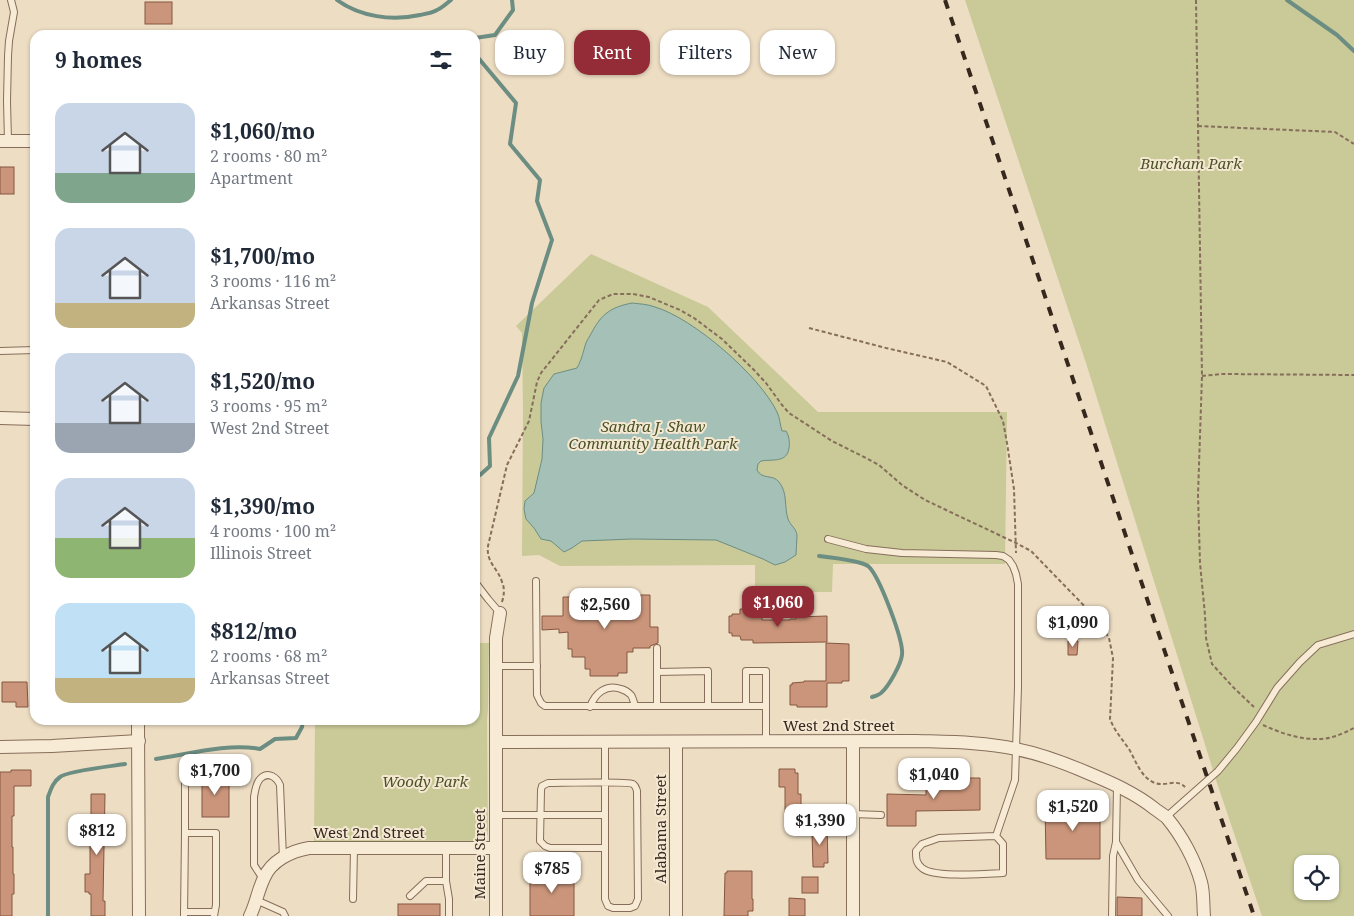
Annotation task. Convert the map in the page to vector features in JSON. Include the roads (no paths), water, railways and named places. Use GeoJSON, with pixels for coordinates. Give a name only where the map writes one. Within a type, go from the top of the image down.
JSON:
{"type":"FeatureCollection","features":[{"type":"Feature","properties":{"kind":"street"},"geometry":{"type":"LineString","coordinates":[[4,141],[30,141]]}},
{"type":"Feature","properties":{"kind":"street"},"geometry":{"type":"LineString","coordinates":[[0,418],[30,419]]}},
{"type":"Feature","properties":{"kind":"street","name":"Maine Street"},"geometry":{"type":"LineString","coordinates":[[496,916],[496,638],[500,613]]}},
{"type":"Feature","properties":{"kind":"street"},"geometry":{"type":"LineString","coordinates":[[139,725],[139,916]]}},
{"type":"Feature","properties":{"kind":"street"},"geometry":{"type":"LineString","coordinates":[[0,747],[139,741]]}},
{"type":"Feature","properties":{"kind":"street","name":"West 2nd Street"},"geometry":{"type":"LineString","coordinates":[[496,742],[961,742],[1017,749],[1054,760],[1117,786],[1149,804],[1166,817],[1180,836],[1196,869],[1204,900],[1204,916]]}},
{"type":"Feature","properties":{"kind":"street","name":"Alabama Street"},"geometry":{"type":"LineString","coordinates":[[676,742],[676,916]]}},
{"type":"Feature","properties":{"kind":"street"},"geometry":{"type":"LineString","coordinates":[[853,742],[853,916]]}},
{"type":"Feature","properties":{"kind":"street","name":"West 2nd Street"},"geometry":{"type":"LineString","coordinates":[[250,916],[263,879],[269,870],[283,858],[294,852],[309,848],[496,848]]}},
{"type":"Feature","properties":{"kind":"lane"},"geometry":{"type":"LineString","coordinates":[[4,141],[8,41],[14,12],[11,0]]}},
{"type":"Feature","properties":{"kind":"lane"},"geometry":{"type":"LineString","coordinates":[[0,350],[30,350]]}},
{"type":"Feature","properties":{"kind":"lane"},"geometry":{"type":"LineString","coordinates":[[828,539],[866,549],[902,553],[1003,556],[1013,566],[1018,584],[1017,749],[1015,780],[996,836]]}},
{"type":"Feature","properties":{"kind":"lane"},"geometry":{"type":"LineString","coordinates":[[536,582],[537,695],[545,706],[766,706]]}},
{"type":"Feature","properties":{"kind":"lane"},"geometry":{"type":"LineString","coordinates":[[480,589],[500,613]]}},
{"type":"Feature","properties":{"kind":"lane"},"geometry":{"type":"LineString","coordinates":[[1166,817],[1218,771],[1238,748],[1277,688],[1300,662],[1318,645],[1354,634]]}},
{"type":"Feature","properties":{"kind":"lane"},"geometry":{"type":"LineString","coordinates":[[657,648],[657,706]]}},
{"type":"Feature","properties":{"kind":"lane"},"geometry":{"type":"LineString","coordinates":[[496,666],[537,666]]}},
{"type":"Feature","properties":{"kind":"lane"},"geometry":{"type":"LineString","coordinates":[[657,672],[708,671],[708,706]]}},
{"type":"Feature","properties":{"kind":"lane"},"geometry":{"type":"LineString","coordinates":[[746,706],[746,671],[766,671],[766,742]]}},
{"type":"Feature","properties":{"kind":"lane"},"geometry":{"type":"LineString","coordinates":[[590,706],[596,695],[605,688],[627,691],[631,695],[635,706]]}},
{"type":"Feature","properties":{"kind":"lane"},"geometry":{"type":"LineString","coordinates":[[605,742],[605,783],[605,815],[605,848],[605,899],[608,906],[612,908],[630,908],[635,906],[638,899],[637,791],[633,784],[628,783],[605,783],[548,783],[542,786],[540,841],[545,846],[550,848],[605,848]]}},
{"type":"Feature","properties":{"kind":"lane"},"geometry":{"type":"LineString","coordinates":[[263,879],[254,865],[254,797],[256,787],[262,778],[268,775],[274,776],[280,786],[283,858]]}},
{"type":"Feature","properties":{"kind":"lane"},"geometry":{"type":"LineString","coordinates":[[185,784],[184,914],[214,914],[216,905],[216,832],[185,832]]}},
{"type":"Feature","properties":{"kind":"lane"},"geometry":{"type":"LineString","coordinates":[[1112,916],[1117,786]]}},
{"type":"Feature","properties":{"kind":"lane"},"geometry":{"type":"LineString","coordinates":[[853,814],[881,814]]}},
{"type":"Feature","properties":{"kind":"lane"},"geometry":{"type":"LineString","coordinates":[[496,815],[605,815]]}},
{"type":"Feature","properties":{"kind":"lane"},"geometry":{"type":"LineString","coordinates":[[996,836],[1003,844],[1003,873],[937,874],[924,870],[916,861],[916,851],[922,844],[939,838],[996,836]]}},
{"type":"Feature","properties":{"kind":"lane"},"geometry":{"type":"LineString","coordinates":[[1116,842],[1138,880],[1168,916]]}},
{"type":"Feature","properties":{"kind":"lane"},"geometry":{"type":"LineString","coordinates":[[353,899],[354,848]]}},
{"type":"Feature","properties":{"kind":"lane"},"geometry":{"type":"LineString","coordinates":[[446,848],[449,916]]}},
{"type":"Feature","properties":{"kind":"lane"},"geometry":{"type":"LineString","coordinates":[[410,896],[426,881],[446,881]]}},
{"type":"Feature","properties":{"kind":"lane"},"geometry":{"type":"LineString","coordinates":[[256,900],[283,912],[285,916]]}},
{"type":"Feature","properties":{"kind":"waterway"},"geometry":{"type":"LineString","coordinates":[[337,0],[366,14],[398,18],[432,12],[451,0]]}},
{"type":"Feature","properties":{"kind":"waterway"},"geometry":{"type":"LineString","coordinates":[[480,37],[495,35],[513,10],[512,0]]}},
{"type":"Feature","properties":{"kind":"waterway"},"geometry":{"type":"LineString","coordinates":[[1287,0],[1337,35],[1354,51]]}},
{"type":"Feature","properties":{"kind":"waterway"},"geometry":{"type":"LineString","coordinates":[[480,60],[516,103],[510,144],[540,180],[537,201],[552,240],[532,303],[518,376],[489,438],[490,466],[480,475]]}},
{"type":"Feature","properties":{"kind":"waterway"},"geometry":{"type":"LineString","coordinates":[[819,556],[852,561],[868,566],[873,572],[890,609],[899,636],[902,655],[888,685],[880,694],[872,697]]}},
{"type":"Feature","properties":{"kind":"waterway"},"geometry":{"type":"LineString","coordinates":[[156,759],[222,748],[260,749],[275,739],[296,738],[302,725]]}},
{"type":"Feature","properties":{"kind":"waterway"},"geometry":{"type":"LineString","coordinates":[[48,916],[48,797],[52,786],[64,775],[125,764]]}},
{"type":"Feature","properties":{"kind":"railway"},"geometry":{"type":"LineString","coordinates":[[945,0],[1254,916]]}},
{"type":"Feature","properties":{"kind":"park label","name":"Burcham Park"},"geometry":{"type":"Point","coordinates":[1191,163]}},
{"type":"Feature","properties":{"kind":"park label","name":"Sandra J. Shaw Community Health Park"},"geometry":{"type":"Point","coordinates":[653,434]}},
{"type":"Feature","properties":{"kind":"park label","name":"Woody Park"},"geometry":{"type":"Point","coordinates":[425,781]}}]}
